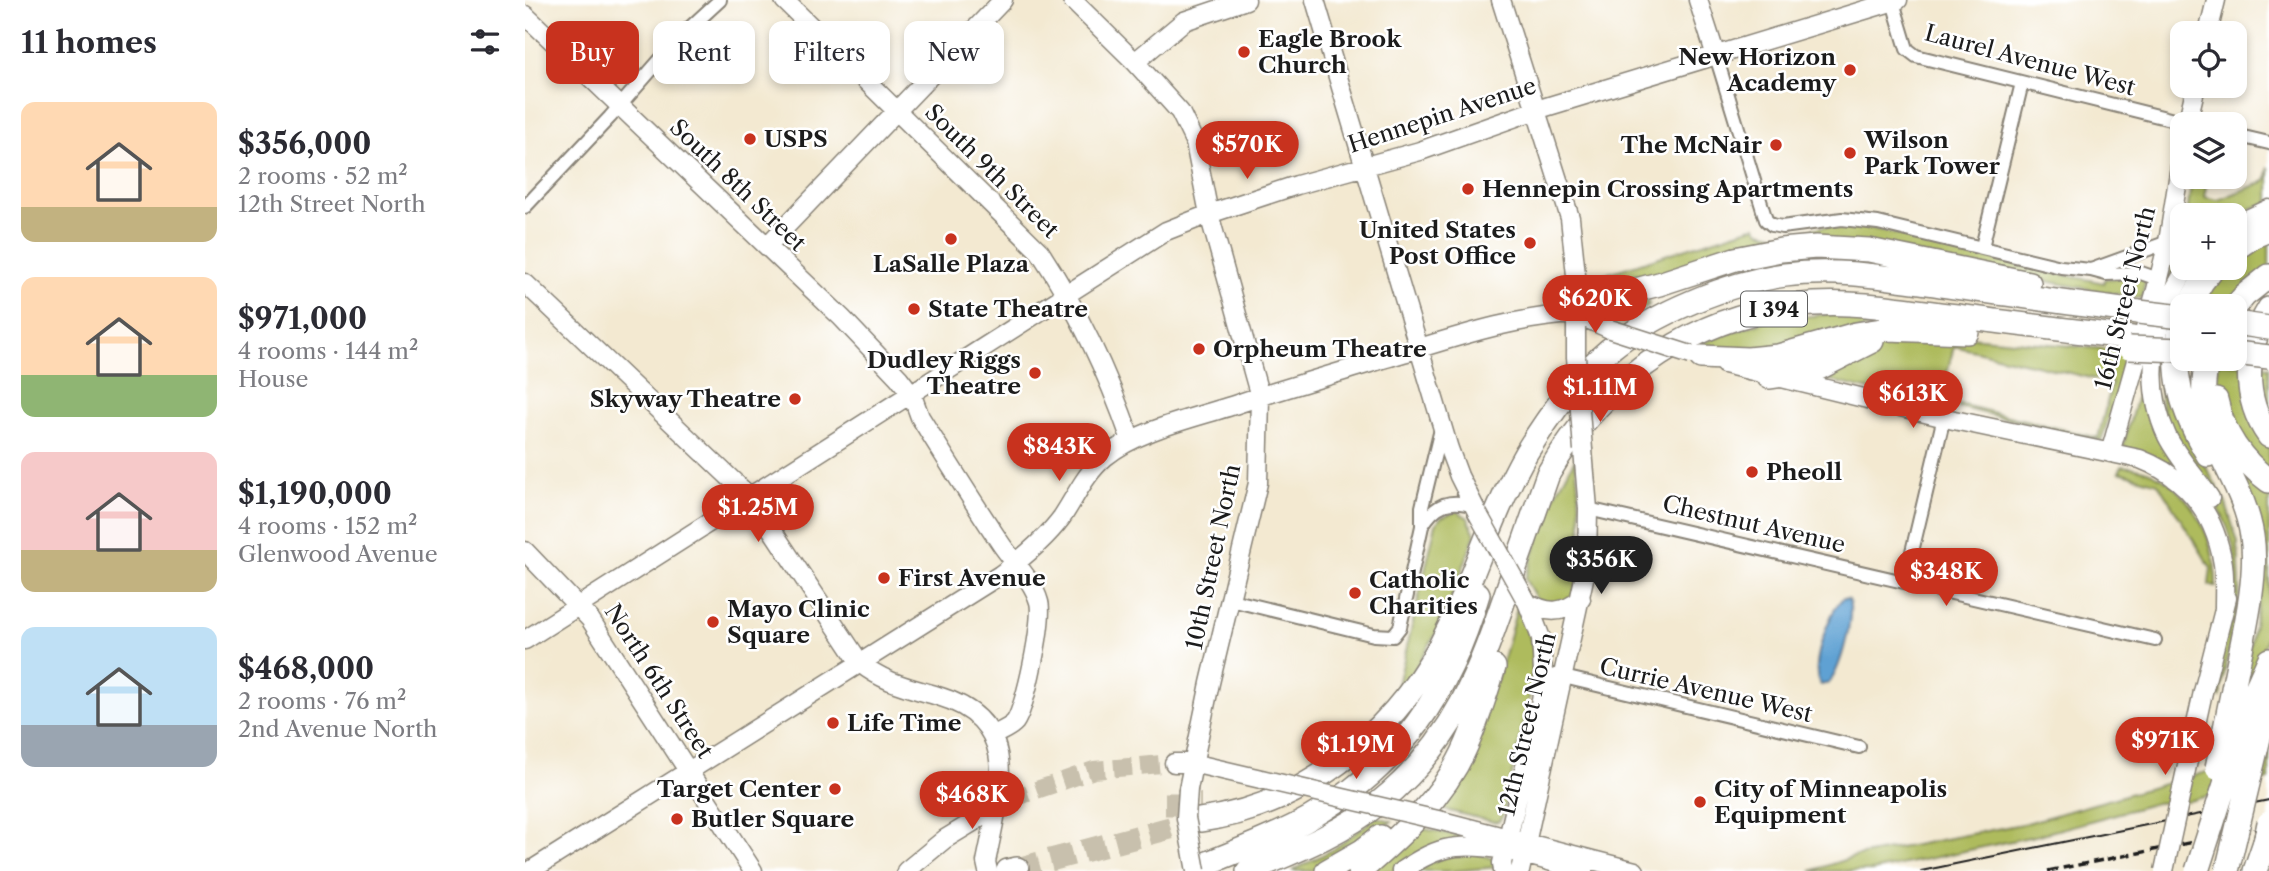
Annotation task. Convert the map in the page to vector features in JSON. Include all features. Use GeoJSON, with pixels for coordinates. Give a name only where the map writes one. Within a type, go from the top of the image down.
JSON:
{"type":"FeatureCollection","features":[{"type":"Feature","properties":{"kind":"highway"},"geometry":{"type":"LineString","coordinates":[[2247,241],[2254,236],[2267,217]]}},
{"type":"Feature","properties":{"kind":"highway"},"geometry":{"type":"LineString","coordinates":[[1576,314],[1583,306],[1593,301],[1659,284],[1725,261],[1769,252],[1816,247],[1878,251],[2107,298],[2137,312]]}},
{"type":"Feature","properties":{"kind":"highway","name":"I 394"},"geometry":{"type":"LineString","coordinates":[[1202,867],[1277,834],[1328,807],[1365,778],[1407,736],[1437,696],[1462,642],[1479,592],[1500,512],[1512,480],[1529,449],[1550,417],[1586,373],[1608,351],[1634,332],[1714,294],[1754,281],[1803,273],[1853,274],[2170,318]]}},
{"type":"Feature","properties":{"kind":"highway"},"geometry":{"type":"LineString","coordinates":[[2246,294],[2269,276]]}},
{"type":"Feature","properties":{"kind":"highway","name":"I 394"},"geometry":{"type":"LineString","coordinates":[[1248,871],[1343,828],[1379,803],[1412,772],[1467,696],[1486,652],[1548,474],[1572,435],[1603,399],[1638,368],[1665,349],[1700,332],[1744,316],[1789,306],[1849,304],[2131,343]]}},
{"type":"Feature","properties":{"kind":"highway"},"geometry":{"type":"LineString","coordinates":[[2269,309],[2253,340],[2249,377],[2256,412],[2269,436]]}},
{"type":"Feature","properties":{"kind":"highway"},"geometry":{"type":"LineString","coordinates":[[2247,325],[2269,328]]}},
{"type":"Feature","properties":{"kind":"highway"},"geometry":{"type":"LineString","coordinates":[[1696,356],[1748,359],[1778,356],[1878,330],[1937,330],[2170,347]]}},
{"type":"Feature","properties":{"kind":"highway"},"geometry":{"type":"LineString","coordinates":[[1769,377],[1819,368],[1856,348],[1882,338],[1937,330]]}},
{"type":"Feature","properties":{"kind":"highway"},"geometry":{"type":"LineString","coordinates":[[2247,354],[2269,356]]}},
{"type":"Feature","properties":{"kind":"highway"},"geometry":{"type":"LineString","coordinates":[[2178,371],[2181,399],[2194,431],[2237,508],[2252,566]]}},
{"type":"Feature","properties":{"kind":"highway"},"geometry":{"type":"LineString","coordinates":[[2206,371],[2203,392],[2207,420],[2214,443],[2242,498],[2253,540],[2250,590],[2252,692],[2227,871]]}},
{"type":"Feature","properties":{"kind":"highway"},"geometry":{"type":"LineString","coordinates":[[2215,371],[2215,391],[2222,422],[2244,457],[2269,481]]}},
{"type":"Feature","properties":{"kind":"highway"},"geometry":{"type":"LineString","coordinates":[[1196,804],[1265,792],[1318,771],[1349,755],[1396,710],[1416,685],[1450,628],[1512,480]]}},
{"type":"Feature","properties":{"kind":"highway"},"geometry":{"type":"LineString","coordinates":[[1360,871],[1408,827],[1440,789],[1467,745],[1511,611],[1524,541]]}},
{"type":"Feature","properties":{"kind":"highway"},"geometry":{"type":"LineString","coordinates":[[2198,871],[2252,692],[2269,660]]}},
{"type":"Feature","properties":{"kind":"highway"},"geometry":{"type":"LineString","coordinates":[[1327,871],[1362,851],[1420,799],[1464,731],[1490,679]]}},
{"type":"Feature","properties":{"kind":"highway"},"geometry":{"type":"LineString","coordinates":[[1270,871],[1298,857],[1343,828]]}},
{"type":"Feature","properties":{"kind":"highway"},"geometry":{"type":"LineString","coordinates":[[2255,871],[2267,832]]}},
{"type":"Feature","properties":{"kind":"highway"},"geometry":{"type":"LineString","coordinates":[[2264,871],[2267,832]]}},
{"type":"Feature","properties":{"kind":"street"},"geometry":{"type":"LineString","coordinates":[[525,207],[620,106],[681,36],[720,0]]}},
{"type":"Feature","properties":{"kind":"street","name":"South 9th Street"},"geometry":{"type":"LineString","coordinates":[[784,0],[1040,252],[1067,296],[1107,375],[1131,440]]}},
{"type":"Feature","properties":{"kind":"street"},"geometry":{"type":"LineString","coordinates":[[767,246],[1003,0]]}},
{"type":"Feature","properties":{"kind":"street","name":"10th Street North"},"geometry":{"type":"LineString","coordinates":[[1072,0],[1135,62],[1180,112],[1195,143],[1209,214],[1260,397],[1259,478],[1231,600],[1183,763],[1196,804],[1186,818],[1202,867]]}},
{"type":"Feature","properties":{"kind":"street"},"geometry":{"type":"LineString","coordinates":[[1135,62],[1184,20],[1246,0]]}},
{"type":"Feature","properties":{"kind":"street","name":"12th Street North"},"geometry":{"type":"LineString","coordinates":[[1315,0],[1455,466],[1527,602],[1541,638],[1543,692],[1517,851]]}},
{"type":"Feature","properties":{"kind":"street","name":"12th Street North"},"geometry":{"type":"LineString","coordinates":[[1501,0],[1570,218],[1575,255],[1576,357],[1589,537],[1581,599],[1517,851]]}},
{"type":"Feature","properties":{"kind":"street"},"geometry":{"type":"LineString","coordinates":[[1698,0],[1766,220],[1772,225],[1782,227],[1842,219],[1878,223],[2061,267],[2106,274],[2141,273],[2158,279]]}},
{"type":"Feature","properties":{"kind":"street"},"geometry":{"type":"LineString","coordinates":[[2211,21],[2216,0]]}},
{"type":"Feature","properties":{"kind":"street","name":"Hennepin Avenue"},"geometry":{"type":"LineString","coordinates":[[525,640],[1166,232],[1209,214],[1420,150],[1536,110],[1894,1]]}},
{"type":"Feature","properties":{"kind":"street","name":"Laurel Avenue West"},"geometry":{"type":"LineString","coordinates":[[1894,1],[1905,43],[1911,53],[1921,58],[2170,120]]}},
{"type":"Feature","properties":{"kind":"street","name":"South 8th Street"},"geometry":{"type":"LineString","coordinates":[[525,15],[842,318],[912,395],[920,417],[1003,547],[1034,589],[1040,603],[1040,623],[1033,662],[1014,723],[992,736]]}},
{"type":"Feature","properties":{"kind":"street"},"geometry":{"type":"LineString","coordinates":[[1982,247],[2022,83]]}},
{"type":"Feature","properties":{"kind":"street"},"geometry":{"type":"LineString","coordinates":[[2247,138],[2269,143]]}},
{"type":"Feature","properties":{"kind":"street"},"geometry":{"type":"LineString","coordinates":[[2247,219],[2267,217]]}},
{"type":"Feature","properties":{"kind":"street"},"geometry":{"type":"LineString","coordinates":[[2247,222],[2267,217]]}},
{"type":"Feature","properties":{"kind":"street"},"geometry":{"type":"LineString","coordinates":[[2091,270],[2170,242]]}},
{"type":"Feature","properties":{"kind":"street","name":"16th Street North"},"geometry":{"type":"LineString","coordinates":[[2110,453],[2136,368],[2158,279],[2170,251]]}},
{"type":"Feature","properties":{"kind":"street"},"geometry":{"type":"LineString","coordinates":[[2164,871],[2203,692],[2230,589],[2231,561],[2222,524],[2211,500],[2167,436],[2154,391],[2158,334],[2180,280]]}},
{"type":"Feature","properties":{"kind":"street"},"geometry":{"type":"LineString","coordinates":[[525,283],[750,498],[860,663],[879,678],[961,705],[982,721],[998,750],[1004,803],[987,866]]}},
{"type":"Feature","properties":{"kind":"street"},"geometry":{"type":"LineString","coordinates":[[525,865],[529,871],[1016,563],[1052,530],[1080,484],[1092,470],[1105,457],[1131,440],[1260,397],[1512,321],[1576,314],[1610,329],[1769,377],[2140,459],[2160,468],[2186,486],[2207,513],[2223,564],[2224,608]]}},
{"type":"Feature","properties":{"kind":"street"},"geometry":{"type":"LineString","coordinates":[[1905,581],[1944,417]]}},
{"type":"Feature","properties":{"kind":"street"},"geometry":{"type":"LineString","coordinates":[[1231,600],[1374,635],[1393,636],[1400,627],[1422,526],[1422,507],[1442,425]]}},
{"type":"Feature","properties":{"kind":"street"},"geometry":{"type":"LineString","coordinates":[[1422,526],[1432,512],[1444,504],[1456,502],[1476,510]]}},
{"type":"Feature","properties":{"kind":"street","name":"Chestnut Avenue"},"geometry":{"type":"LineString","coordinates":[[1588,509],[2155,640]]}},
{"type":"Feature","properties":{"kind":"street","name":"North 6th Street"},"geometry":{"type":"LineString","coordinates":[[525,551],[593,622],[753,871]]}},
{"type":"Feature","properties":{"kind":"street"},"geometry":{"type":"LineString","coordinates":[[1527,602],[1549,612],[1570,607],[1581,599]]}},
{"type":"Feature","properties":{"kind":"street","name":"Currie Avenue West"},"geometry":{"type":"LineString","coordinates":[[1544,673],[1859,747]]}},
{"type":"Feature","properties":{"kind":"street"},"geometry":{"type":"LineString","coordinates":[[1183,763],[1442,821],[1517,851],[1583,871]]}},
{"type":"Feature","properties":{"kind":"street"},"geometry":{"type":"LineString","coordinates":[[906,871],[945,839],[1004,803]]}},
{"type":"Feature","properties":{"kind":"street"},"geometry":{"type":"LineString","coordinates":[[1401,871],[1420,859],[1445,849],[1472,846],[1635,871]]}},
{"type":"Feature","properties":{"kind":"street"},"geometry":{"type":"LineString","coordinates":[[1503,871],[1517,851]]}},
{"type":"Feature","properties":{"kind":"green space"},"geometry":{"type":"Polygon","coordinates":[[[2269,167],[2269,202],[2247,210],[2247,203],[2189,203],[2190,189],[2206,189],[2204,197],[2218,200],[2266,181],[2269,167]]]}},
{"type":"Feature","properties":{"kind":"green space"},"geometry":{"type":"Polygon","coordinates":[[[1840,224],[2017,261],[2017,265],[2104,283],[2104,279],[2139,277],[2145,280],[2142,298],[1948,263],[1888,245],[1664,274],[1601,288],[1600,276],[1756,226],[1760,231],[1777,235],[1840,224]]]}},
{"type":"Feature","properties":{"kind":"green space"},"geometry":{"type":"Polygon","coordinates":[[[2269,237],[2269,269],[2243,294],[2202,294],[2212,280],[2247,280],[2247,249],[2269,237]]]}},
{"type":"Feature","properties":{"kind":"green space"},"geometry":{"type":"Polygon","coordinates":[[[1644,296],[1649,305],[1623,322],[1596,316],[1597,306],[1644,296]]]}},
{"type":"Feature","properties":{"kind":"green space"},"geometry":{"type":"Polygon","coordinates":[[[1829,314],[1867,317],[1867,328],[1768,351],[1704,347],[1702,343],[1765,321],[1829,314]]]}},
{"type":"Feature","properties":{"kind":"green space"},"geometry":{"type":"Polygon","coordinates":[[[1947,335],[2127,351],[2119,388],[2101,441],[1954,406],[1955,403],[2098,438],[2112,383],[1954,346],[1940,400],[1935,406],[1812,376],[1872,346],[1909,338],[1947,335]]]}},
{"type":"Feature","properties":{"kind":"green space"},"geometry":{"type":"Polygon","coordinates":[[[2148,355],[2149,381],[2190,479],[2123,447],[2148,355]]]}},
{"type":"Feature","properties":{"kind":"green space"},"geometry":{"type":"Polygon","coordinates":[[[2160,356],[2170,357],[2170,371],[2175,371],[2200,457],[2225,501],[2238,543],[2240,588],[2220,697],[2212,694],[2233,602],[2233,547],[2220,510],[2169,428],[2161,390],[2160,356]]]}},
{"type":"Feature","properties":{"kind":"green space"},"geometry":{"type":"Polygon","coordinates":[[[2260,366],[2269,367],[2269,415],[2261,392],[2260,366]]]}},
{"type":"Feature","properties":{"kind":"green space"},"geometry":{"type":"Polygon","coordinates":[[[2247,368],[2269,444],[2269,475],[2248,453],[2237,434],[2221,401],[2218,371],[2247,371],[2247,368]]]}},
{"type":"Feature","properties":{"kind":"green space"},"geometry":{"type":"Polygon","coordinates":[[[2211,394],[2269,488],[2269,631],[2245,703],[2240,701],[2259,597],[2211,394]]]}},
{"type":"Feature","properties":{"kind":"green space"},"geometry":{"type":"Polygon","coordinates":[[[1575,459],[1581,528],[1580,565],[1573,594],[1561,605],[1537,600],[1525,579],[1549,506],[1575,459]]]}},
{"type":"Feature","properties":{"kind":"green space"},"geometry":{"type":"Polygon","coordinates":[[[2122,466],[2144,470],[2162,479],[2179,491],[2192,507],[2210,545],[2216,586],[2209,585],[2211,568],[2158,483],[2119,472],[2122,466]]]}},
{"type":"Feature","properties":{"kind":"green space"},"geometry":{"type":"Polygon","coordinates":[[[1457,511],[1468,518],[1475,534],[1445,619],[1401,692],[1397,689],[1436,524],[1441,517],[1457,511]]]}},
{"type":"Feature","properties":{"kind":"green space"},"geometry":{"type":"Polygon","coordinates":[[[1517,608],[1525,622],[1533,648],[1534,677],[1503,815],[1499,821],[1494,822],[1433,807],[1497,680],[1517,608]]]}},
{"type":"Feature","properties":{"kind":"green space"},"geometry":{"type":"Polygon","coordinates":[[[2269,754],[2269,780],[2189,801],[2156,803],[2039,835],[1872,871],[1811,871],[1853,857],[2027,823],[2269,754]]]}},
{"type":"Feature","properties":{"kind":"green space"},"geometry":{"type":"Polygon","coordinates":[[[1376,817],[1392,821],[1318,871],[1292,871],[1334,849],[1376,817]]]}},
{"type":"Feature","properties":{"kind":"green space"},"geometry":{"type":"Polygon","coordinates":[[[1415,827],[1470,838],[1394,871],[1369,871],[1415,827]]]}},
{"type":"Feature","properties":{"kind":"green space"},"geometry":{"type":"Polygon","coordinates":[[[1472,852],[1495,859],[1497,867],[1418,871],[1443,858],[1472,852]]]}},
{"type":"Feature","properties":{"kind":"water"},"geometry":{"type":"Polygon","coordinates":[[[1843,598],[1849,599],[1850,608],[1845,643],[1834,676],[1829,683],[1821,685],[1817,667],[1822,641],[1826,627],[1843,598]]]}},
{"type":"Feature","properties":{"kind":"tunnel"},"geometry":{"type":"LineString","coordinates":[[1011,799],[1094,770],[1174,763]]}},
{"type":"Feature","properties":{"kind":"tunnel"},"geometry":{"type":"LineString","coordinates":[[1165,804],[1201,804]]}},
{"type":"Feature","properties":{"kind":"tunnel"},"geometry":{"type":"LineString","coordinates":[[1017,869],[1200,820]]}},
{"type":"Feature","properties":{"kind":"tram line"},"geometry":{"type":"LineString","coordinates":[[1921,871],[2269,800]]}},
{"type":"Feature","properties":{"kind":"railway"},"geometry":{"type":"LineString","coordinates":[[2048,871],[2269,827]]}},
{"type":"Feature","properties":{"kind":"place","name":"Eagle Brook Church"},"geometry":{"type":"Point","coordinates":[1244,52]}},
{"type":"Feature","properties":{"kind":"place","name":"New Horizon Academy"},"geometry":{"type":"Point","coordinates":[1850,70]}},
{"type":"Feature","properties":{"kind":"place","name":"USPS"},"geometry":{"type":"Point","coordinates":[750,139]}},
{"type":"Feature","properties":{"kind":"place","name":"The McNair"},"geometry":{"type":"Point","coordinates":[1776,145]}},
{"type":"Feature","properties":{"kind":"place","name":"Wilson Park Tower"},"geometry":{"type":"Point","coordinates":[1850,153]}},
{"type":"Feature","properties":{"kind":"place","name":"Hennepin Crossing Apartments"},"geometry":{"type":"Point","coordinates":[1468,189]}},
{"type":"Feature","properties":{"kind":"place","name":"LaSalle Plaza"},"geometry":{"type":"Point","coordinates":[951,239]}},
{"type":"Feature","properties":{"kind":"place","name":"United States Post Office"},"geometry":{"type":"Point","coordinates":[1530,243]}},
{"type":"Feature","properties":{"kind":"place","name":"State Theatre"},"geometry":{"type":"Point","coordinates":[914,309]}},
{"type":"Feature","properties":{"kind":"place","name":"Orpheum Theatre"},"geometry":{"type":"Point","coordinates":[1199,349]}},
{"type":"Feature","properties":{"kind":"place","name":"Dudley Riggs Theatre"},"geometry":{"type":"Point","coordinates":[1035,373]}},
{"type":"Feature","properties":{"kind":"place","name":"Skyway Theatre"},"geometry":{"type":"Point","coordinates":[795,399]}},
{"type":"Feature","properties":{"kind":"place","name":"Pheoll"},"geometry":{"type":"Point","coordinates":[1752,472]}},
{"type":"Feature","properties":{"kind":"place","name":"First Avenue"},"geometry":{"type":"Point","coordinates":[884,578]}},
{"type":"Feature","properties":{"kind":"place","name":"Catholic Charities"},"geometry":{"type":"Point","coordinates":[1355,593]}},
{"type":"Feature","properties":{"kind":"place","name":"Mayo Clinic Square"},"geometry":{"type":"Point","coordinates":[713,622]}},
{"type":"Feature","properties":{"kind":"place","name":"Life Time"},"geometry":{"type":"Point","coordinates":[833,723]}},
{"type":"Feature","properties":{"kind":"place","name":"Target Center"},"geometry":{"type":"Point","coordinates":[835,789]}},
{"type":"Feature","properties":{"kind":"place","name":"City of Minneapolis Equipment"},"geometry":{"type":"Point","coordinates":[1700,802]}},
{"type":"Feature","properties":{"kind":"place","name":"Butler Square"},"geometry":{"type":"Point","coordinates":[677,819]}}]}
